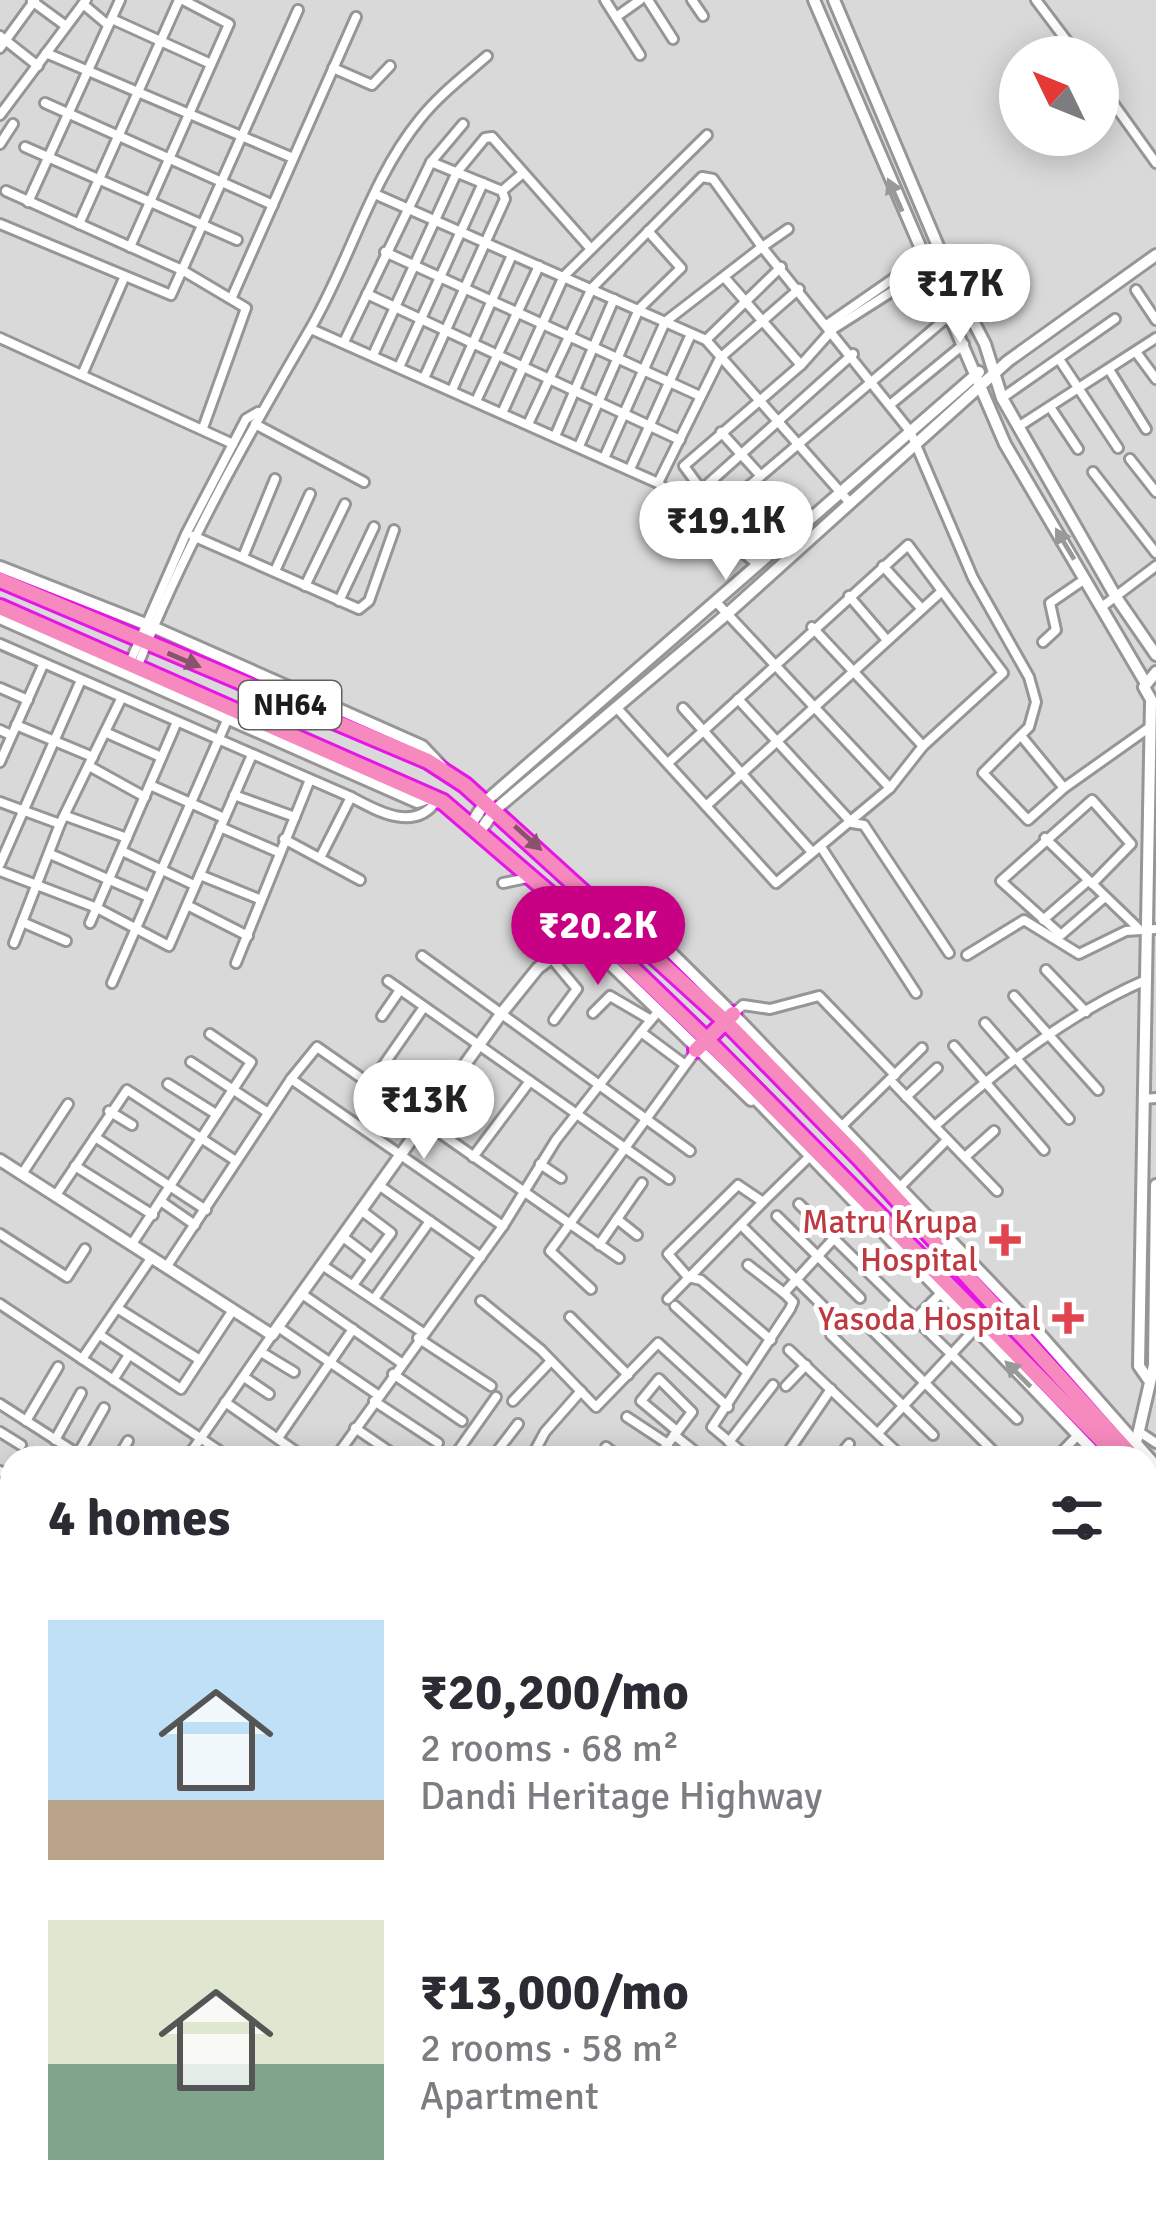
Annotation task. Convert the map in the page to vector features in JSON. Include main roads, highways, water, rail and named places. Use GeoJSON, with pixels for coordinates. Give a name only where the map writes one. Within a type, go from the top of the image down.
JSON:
{"type":"FeatureCollection","features":[{"type":"Feature","properties":{"kind":"highway","name":"NH64"},"geometry":{"type":"LineString","coordinates":[[0,580],[145,634],[446,773],[491,805],[729,1018],[1123,1446]]}},
{"type":"Feature","properties":{"kind":"highway","name":"NH64"},"geometry":{"type":"LineString","coordinates":[[0,607],[436,798],[476,827],[574,914],[702,1045],[776,1106],[1107,1446]]}},
{"type":"Feature","properties":{"kind":"highway"},"geometry":{"type":"LineString","coordinates":[[702,1045],[729,1018]]}},
{"type":"Feature","properties":{"kind":"highway"},"geometry":{"type":"LineString","coordinates":[[770,1053],[776,1073]]}},
{"type":"Feature","properties":{"kind":"place","name":"Matru Krupa Hospital"},"geometry":{"type":"Point","coordinates":[1005,1240]}},
{"type":"Feature","properties":{"kind":"place","name":"Yasoda Hospital"},"geometry":{"type":"Point","coordinates":[1068,1318]}}]}
